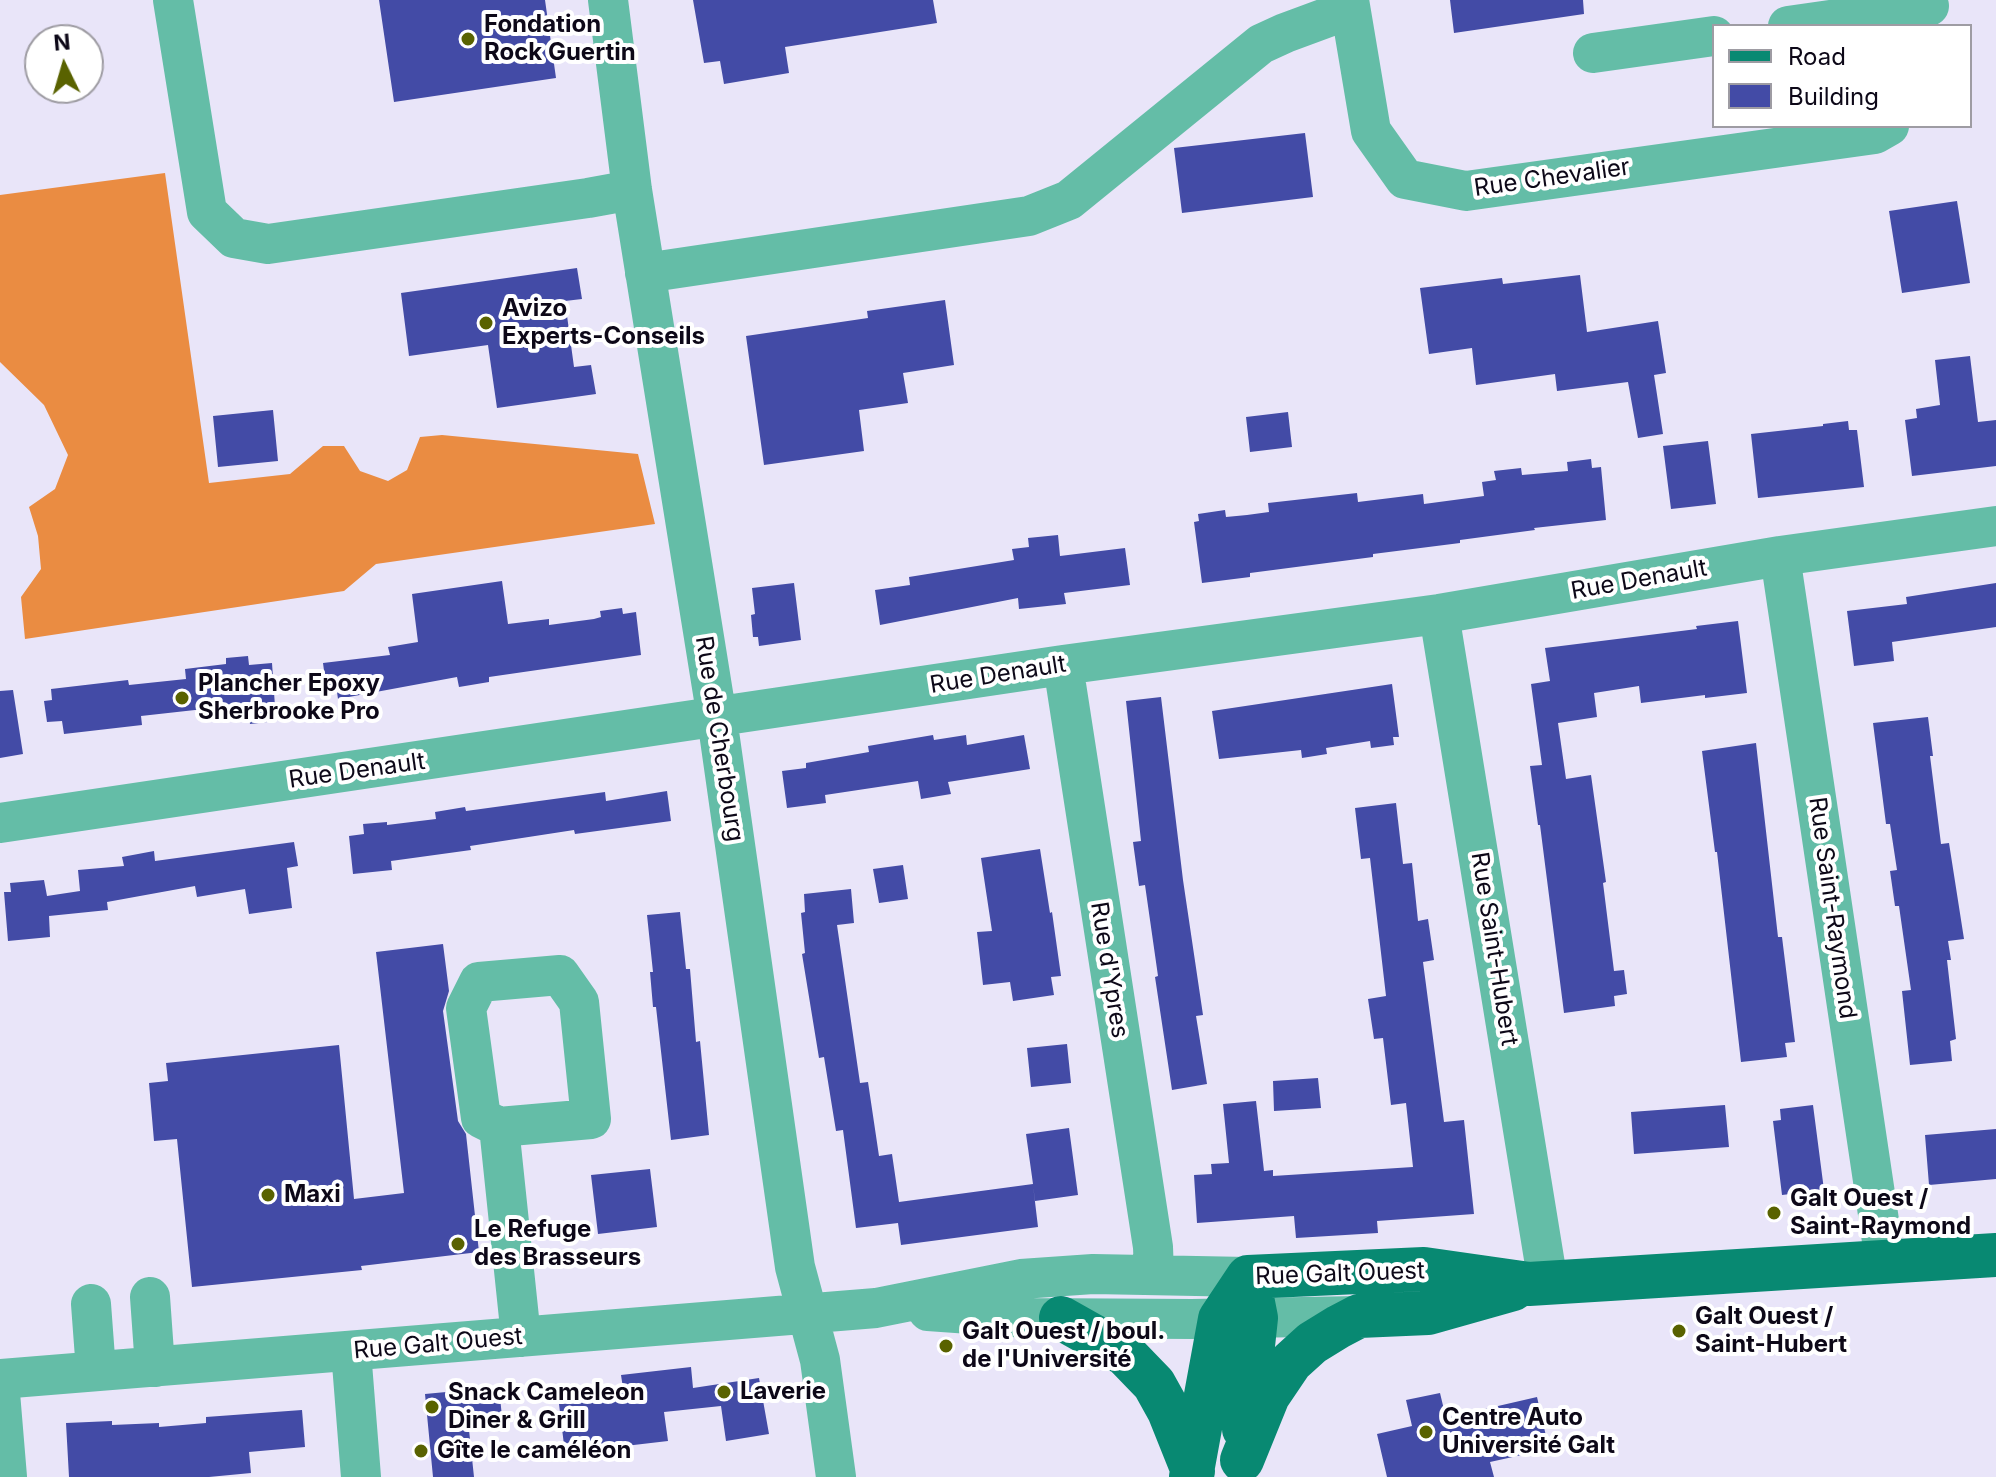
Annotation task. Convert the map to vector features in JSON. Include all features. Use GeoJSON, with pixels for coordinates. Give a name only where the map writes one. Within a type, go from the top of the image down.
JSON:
{"type":"FeatureCollection","features":[{"type":"Feature","properties":{"kind":"main road","name":"Rue Galt Ouest"},"geometry":{"type":"LineString","coordinates":[[1241,1305],[1424,1269],[1538,1284],[1996,1255]]}},
{"type":"Feature","properties":{"kind":"main road"},"geometry":{"type":"LineString","coordinates":[[1240,1468],[1268,1396],[1291,1362],[1312,1343],[1359,1316],[1428,1313],[1538,1284]]}},
{"type":"Feature","properties":{"kind":"main road"},"geometry":{"type":"LineString","coordinates":[[1240,1468],[1246,1397],[1241,1305]]}},
{"type":"Feature","properties":{"kind":"main road"},"geometry":{"type":"LineString","coordinates":[[1192,1474],[1241,1305]]}},
{"type":"Feature","properties":{"kind":"main road"},"geometry":{"type":"LineString","coordinates":[[1061,1318],[1125,1354],[1154,1384],[1169,1411],[1192,1474]]}},
{"type":"Feature","properties":{"kind":"street"},"geometry":{"type":"LineString","coordinates":[[173,0],[207,212],[234,238],[268,244],[632,190]]}},
{"type":"Feature","properties":{"kind":"street","name":"Rue de Cherbourg"},"geometry":{"type":"LineString","coordinates":[[608,0],[632,190],[717,718],[793,1251],[820,1360],[836,1477]]}},
{"type":"Feature","properties":{"kind":"street"},"geometry":{"type":"LineString","coordinates":[[645,273],[1029,216],[1069,200],[1261,44],[1350,5]]}},
{"type":"Feature","properties":{"kind":"street","name":"Rue Chevalier"},"geometry":{"type":"LineString","coordinates":[[1350,5],[1371,131],[1405,179],[1466,191],[1875,134],[1886,128]]}},
{"type":"Feature","properties":{"kind":"street"},"geometry":{"type":"LineString","coordinates":[[1807,24],[1929,11]]}},
{"type":"Feature","properties":{"kind":"street"},"geometry":{"type":"LineString","coordinates":[[1593,53],[1712,36]]}},
{"type":"Feature","properties":{"kind":"street","name":"Rue Denault"},"geometry":{"type":"LineString","coordinates":[[0,823],[1063,665],[1439,614],[1780,556],[1996,526]]}},
{"type":"Feature","properties":{"kind":"street","name":"Rue Saint-Raymond"},"geometry":{"type":"LineString","coordinates":[[1780,556],[1885,1261]]}},
{"type":"Feature","properties":{"kind":"street","name":"Rue Saint-Hubert"},"geometry":{"type":"LineString","coordinates":[[1439,614],[1538,1284]]}},
{"type":"Feature","properties":{"kind":"street","name":"Rue d'Ypres"},"geometry":{"type":"LineString","coordinates":[[1063,665],[1153,1247],[1154,1274]]}},
{"type":"Feature","properties":{"kind":"street"},"geometry":{"type":"LineString","coordinates":[[499,1127],[521,1337]]}},
{"type":"Feature","properties":{"kind":"street","name":"Rue Galt Ouest"},"geometry":{"type":"LineString","coordinates":[[0,1379],[876,1308],[1021,1279],[1154,1274],[1241,1305]]}},
{"type":"Feature","properties":{"kind":"street"},"geometry":{"type":"LineString","coordinates":[[150,1297],[155,1367]]}},
{"type":"Feature","properties":{"kind":"street"},"geometry":{"type":"LineString","coordinates":[[91,1304],[96,1371]]}},
{"type":"Feature","properties":{"kind":"street","name":"Rue Galt Ouest"},"geometry":{"type":"LineString","coordinates":[[876,1308],[1061,1318],[1241,1305],[1359,1316]]}},
{"type":"Feature","properties":{"kind":"street"},"geometry":{"type":"LineString","coordinates":[[351,1351],[361,1477]]}},
{"type":"Feature","properties":{"kind":"street"},"geometry":{"type":"LineString","coordinates":[[0,1393],[7,1477]]}},
{"type":"Feature","properties":{"kind":"shaded area"},"geometry":{"type":"Polygon","coordinates":[[[165,173],[209,483],[290,474],[323,446],[344,446],[360,471],[388,481],[407,470],[420,437],[442,435],[638,454],[655,524],[376,564],[344,591],[25,639],[21,597],[41,569],[38,536],[29,507],[55,489],[68,455],[44,405],[0,362],[0,195],[165,173]]]}},
{"type":"Feature","properties":{"kind":"building","name":"Fondation Rock Guertin"},"geometry":{"type":"Polygon","coordinates":[[[379,0],[545,0],[556,78],[394,102],[379,0]]]}},
{"type":"Feature","properties":{"kind":"building"},"geometry":{"type":"Polygon","coordinates":[[[693,0],[933,0],[937,23],[785,47],[789,73],[724,84],[720,61],[704,63],[693,0]]]}},
{"type":"Feature","properties":{"kind":"building"},"geometry":{"type":"Polygon","coordinates":[[[1450,0],[1583,0],[1584,14],[1454,33],[1450,0]]]}},
{"type":"Feature","properties":{"kind":"building"},"geometry":{"type":"Polygon","coordinates":[[[1305,133],[1313,197],[1182,213],[1174,148],[1305,133]]]}},
{"type":"Feature","properties":{"kind":"building"},"geometry":{"type":"Polygon","coordinates":[[[1957,201],[1970,283],[1902,293],[1889,211],[1957,201]]]}},
{"type":"Feature","properties":{"kind":"building","name":"Avizo Experts-Conseils"},"geometry":{"type":"Polygon","coordinates":[[[577,268],[582,299],[565,301],[574,367],[591,365],[596,394],[497,408],[488,345],[409,356],[401,293],[577,268]]]}},
{"type":"Feature","properties":{"kind":"building"},"geometry":{"type":"Polygon","coordinates":[[[1580,275],[1587,332],[1658,321],[1666,373],[1654,375],[1663,434],[1638,438],[1628,382],[1557,391],[1555,374],[1476,385],[1472,348],[1429,354],[1420,288],[1502,278],[1503,284],[1580,275]]]}},
{"type":"Feature","properties":{"kind":"building"},"geometry":{"type":"Polygon","coordinates":[[[945,300],[954,365],[903,373],[908,403],[859,410],[864,451],[764,465],[746,336],[868,318],[867,311],[945,300]]]}},
{"type":"Feature","properties":{"kind":"building"},"geometry":{"type":"Polygon","coordinates":[[[1970,356],[1978,422],[1996,420],[1996,466],[1912,476],[1905,420],[1917,418],[1916,409],[1940,405],[1935,360],[1970,356]]]}},
{"type":"Feature","properties":{"kind":"building"},"geometry":{"type":"Polygon","coordinates":[[[273,410],[278,461],[218,467],[213,416],[273,410]]]}},
{"type":"Feature","properties":{"kind":"building"},"geometry":{"type":"Polygon","coordinates":[[[1288,412],[1292,447],[1250,452],[1246,417],[1288,412]]]}},
{"type":"Feature","properties":{"kind":"building"},"geometry":{"type":"Polygon","coordinates":[[[1848,421],[1849,430],[1857,430],[1864,487],[1758,498],[1751,434],[1848,421]]]}},
{"type":"Feature","properties":{"kind":"building"},"geometry":{"type":"Polygon","coordinates":[[[1708,441],[1716,504],[1671,509],[1663,446],[1708,441]]]}},
{"type":"Feature","properties":{"kind":"building"},"geometry":{"type":"Polygon","coordinates":[[[1591,459],[1592,468],[1601,467],[1606,520],[1534,528],[1460,540],[1460,543],[1250,573],[1250,577],[1202,583],[1194,522],[1199,521],[1198,514],[1225,510],[1226,517],[1247,515],[1269,512],[1268,503],[1357,493],[1358,502],[1423,494],[1424,504],[1484,496],[1482,482],[1496,480],[1494,471],[1521,468],[1522,475],[1568,471],[1567,462],[1591,459]]]}},
{"type":"Feature","properties":{"kind":"building"},"geometry":{"type":"Polygon","coordinates":[[[1058,535],[1060,556],[1125,548],[1130,585],[1064,593],[1066,604],[1019,609],[1018,598],[880,625],[875,590],[910,585],[909,577],[1014,560],[1012,549],[1029,547],[1028,538],[1058,535]]]}},
{"type":"Feature","properties":{"kind":"building"},"geometry":{"type":"Polygon","coordinates":[[[502,581],[508,624],[549,619],[549,625],[594,619],[601,617],[600,611],[622,608],[623,614],[636,612],[641,655],[489,677],[489,682],[459,687],[457,677],[338,699],[336,685],[326,686],[323,663],[390,655],[388,647],[418,642],[412,594],[502,581]]]}},
{"type":"Feature","properties":{"kind":"building"},"geometry":{"type":"Polygon","coordinates":[[[794,583],[801,640],[759,646],[758,637],[753,637],[751,615],[755,614],[752,588],[794,583]]]}},
{"type":"Feature","properties":{"kind":"building"},"geometry":{"type":"Polygon","coordinates":[[[1996,583],[1996,627],[1892,642],[1894,661],[1854,666],[1847,611],[1907,604],[1906,597],[1996,583]]]}},
{"type":"Feature","properties":{"kind":"building"},"geometry":{"type":"Polygon","coordinates":[[[1738,621],[1747,693],[1641,703],[1639,686],[1594,693],[1597,717],[1558,723],[1566,779],[1591,775],[1606,882],[1603,883],[1614,971],[1624,970],[1627,994],[1614,996],[1615,1006],[1564,1013],[1530,766],[1542,765],[1531,684],[1550,681],[1545,648],[1738,621]]]}},
{"type":"Feature","properties":{"kind":"building"},"geometry":{"type":"Polygon","coordinates":[[[248,656],[249,665],[272,663],[276,721],[250,724],[249,718],[232,719],[231,706],[141,716],[142,725],[64,734],[62,721],[47,722],[44,701],[52,700],[51,689],[128,680],[129,685],[186,679],[185,669],[226,664],[226,658],[248,656]]]}},
{"type":"Feature","properties":{"kind":"building"},"geometry":{"type":"Polygon","coordinates":[[[1392,684],[1399,737],[1393,737],[1394,745],[1371,748],[1370,741],[1326,748],[1327,754],[1302,758],[1301,750],[1219,759],[1212,711],[1392,684]]]}},
{"type":"Feature","properties":{"kind":"building"},"geometry":{"type":"Polygon","coordinates":[[[13,690],[23,754],[0,758],[0,691],[13,690]]]}},
{"type":"Feature","properties":{"kind":"building"},"geometry":{"type":"Polygon","coordinates":[[[1161,697],[1203,1015],[1196,1016],[1207,1084],[1172,1090],[1145,885],[1139,886],[1133,842],[1141,841],[1126,701],[1161,697]]]}},
{"type":"Feature","properties":{"kind":"building"},"geometry":{"type":"Polygon","coordinates":[[[1928,717],[1941,844],[1949,843],[1964,939],[1948,941],[1951,960],[1947,960],[1956,1039],[1950,1041],[1952,1061],[1910,1065],[1902,991],[1911,990],[1899,906],[1895,906],[1890,871],[1897,870],[1890,824],[1886,824],[1873,723],[1928,717]]]}},
{"type":"Feature","properties":{"kind":"building"},"geometry":{"type":"Polygon","coordinates":[[[933,735],[934,740],[966,735],[967,745],[1024,735],[1030,769],[948,782],[951,794],[921,799],[918,781],[825,795],[826,803],[787,808],[782,771],[806,768],[806,763],[869,752],[868,746],[933,735]]]}},
{"type":"Feature","properties":{"kind":"building"},"geometry":{"type":"Polygon","coordinates":[[[1756,743],[1778,937],[1782,937],[1795,1042],[1785,1043],[1787,1057],[1741,1062],[1702,751],[1756,743]]]}},
{"type":"Feature","properties":{"kind":"building"},"geometry":{"type":"Polygon","coordinates":[[[667,791],[671,821],[575,834],[574,830],[470,846],[471,850],[391,861],[392,870],[353,874],[349,836],[364,834],[363,824],[387,822],[387,825],[436,819],[435,812],[465,807],[466,811],[605,792],[606,801],[667,791]]]}},
{"type":"Feature","properties":{"kind":"building"},"geometry":{"type":"Polygon","coordinates":[[[1396,803],[1403,864],[1412,863],[1418,921],[1428,919],[1434,960],[1423,962],[1444,1122],[1464,1120],[1474,1214],[1377,1221],[1378,1233],[1296,1238],[1294,1216],[1197,1223],[1194,1175],[1212,1174],[1211,1164],[1229,1163],[1223,1104],[1256,1101],[1264,1171],[1273,1170],[1273,1176],[1413,1167],[1406,1103],[1391,1105],[1383,1038],[1374,1039],[1368,999],[1386,996],[1370,858],[1361,859],[1355,808],[1396,803]]]}},
{"type":"Feature","properties":{"kind":"building"},"geometry":{"type":"Polygon","coordinates":[[[294,842],[298,866],[287,868],[292,908],[249,914],[245,889],[197,897],[195,886],[107,902],[108,910],[49,916],[50,937],[8,941],[4,892],[11,892],[10,883],[44,880],[47,896],[80,891],[78,870],[124,866],[122,857],[154,851],[155,861],[294,842]]]}},
{"type":"Feature","properties":{"kind":"building"},"geometry":{"type":"Polygon","coordinates":[[[1040,849],[1061,976],[1051,977],[1054,995],[1013,1001],[1010,982],[983,985],[977,932],[992,931],[981,858],[1040,849]]]}},
{"type":"Feature","properties":{"kind":"building"},"geometry":{"type":"Polygon","coordinates":[[[903,865],[908,899],[879,903],[873,869],[903,865]]]}},
{"type":"Feature","properties":{"kind":"building"},"geometry":{"type":"Polygon","coordinates":[[[851,889],[854,923],[837,925],[860,1083],[868,1082],[879,1156],[892,1154],[899,1202],[1033,1184],[1026,1134],[1069,1128],[1078,1195],[1035,1201],[1033,1185],[1038,1227],[901,1245],[898,1223],[856,1228],[843,1130],[836,1131],[824,1057],[819,1058],[802,954],[805,953],[801,913],[805,912],[804,894],[851,889]]]}},
{"type":"Feature","properties":{"kind":"building"},"geometry":{"type":"Polygon","coordinates":[[[680,912],[686,969],[690,969],[696,1042],[700,1041],[709,1135],[671,1140],[656,1007],[653,1007],[647,915],[680,912]]]}},
{"type":"Feature","properties":{"kind":"building","name":"Maxi"},"geometry":{"type":"Polygon","coordinates":[[[443,944],[449,991],[443,1011],[458,1121],[466,1134],[479,1252],[361,1266],[362,1270],[192,1287],[177,1139],[154,1141],[149,1083],[168,1081],[166,1063],[339,1045],[354,1199],[404,1193],[376,952],[443,944]]]}},
{"type":"Feature","properties":{"kind":"building"},"geometry":{"type":"Polygon","coordinates":[[[1067,1044],[1071,1083],[1031,1087],[1027,1048],[1067,1044]]]}},
{"type":"Feature","properties":{"kind":"building"},"geometry":{"type":"Polygon","coordinates":[[[1318,1078],[1321,1108],[1274,1111],[1273,1081],[1318,1078]]]}},
{"type":"Feature","properties":{"kind":"building"},"geometry":{"type":"Polygon","coordinates":[[[1725,1105],[1729,1147],[1634,1154],[1631,1112],[1725,1105]]]}},
{"type":"Feature","properties":{"kind":"building"},"geometry":{"type":"Polygon","coordinates":[[[1813,1105],[1824,1190],[1782,1195],[1773,1121],[1781,1120],[1780,1109],[1813,1105]]]}},
{"type":"Feature","properties":{"kind":"building"},"geometry":{"type":"Polygon","coordinates":[[[1996,1129],[1996,1179],[1929,1185],[1925,1135],[1996,1129]]]}},
{"type":"Feature","properties":{"kind":"building"},"geometry":{"type":"Polygon","coordinates":[[[650,1169],[657,1227],[598,1234],[591,1175],[650,1169]]]}},
{"type":"Feature","properties":{"kind":"building"},"geometry":{"type":"Polygon","coordinates":[[[691,1367],[693,1388],[759,1378],[769,1434],[726,1441],[721,1406],[664,1412],[668,1441],[565,1453],[558,1396],[623,1388],[621,1375],[691,1367]]]}},
{"type":"Feature","properties":{"kind":"building"},"geometry":{"type":"Polygon","coordinates":[[[499,1387],[503,1427],[469,1430],[474,1477],[433,1477],[425,1394],[499,1387]]]}},
{"type":"Feature","properties":{"kind":"building"},"geometry":{"type":"Polygon","coordinates":[[[1440,1393],[1446,1418],[1537,1397],[1549,1449],[1490,1462],[1494,1477],[1387,1477],[1377,1434],[1412,1426],[1406,1400],[1440,1393]]]}},
{"type":"Feature","properties":{"kind":"building"},"geometry":{"type":"Polygon","coordinates":[[[302,1410],[305,1447],[249,1452],[251,1473],[209,1477],[69,1477],[66,1423],[159,1423],[159,1427],[206,1423],[206,1417],[302,1410]]]}},
{"type":"Feature","properties":{"kind":"place","name":"Fondation Rock Guertin"},"geometry":{"type":"Point","coordinates":[468,39]}},
{"type":"Feature","properties":{"kind":"place","name":"Avizo Experts-Conseils"},"geometry":{"type":"Point","coordinates":[486,323]}},
{"type":"Feature","properties":{"kind":"place","name":"Plancher Epoxy Sherbrooke Pro"},"geometry":{"type":"Point","coordinates":[182,698]}},
{"type":"Feature","properties":{"kind":"place","name":"Maxi"},"geometry":{"type":"Point","coordinates":[268,1195]}},
{"type":"Feature","properties":{"kind":"place","name":"Galt Ouest / Saint-Raymond"},"geometry":{"type":"Point","coordinates":[1774,1213]}},
{"type":"Feature","properties":{"kind":"place","name":"Le Refuge des Brasseurs"},"geometry":{"type":"Point","coordinates":[458,1244]}},
{"type":"Feature","properties":{"kind":"place","name":"Galt Ouest / Saint-Hubert"},"geometry":{"type":"Point","coordinates":[1679,1331]}},
{"type":"Feature","properties":{"kind":"place","name":"Galt Ouest / boul. de l'Université"},"geometry":{"type":"Point","coordinates":[946,1346]}},
{"type":"Feature","properties":{"kind":"place","name":"Laverie"},"geometry":{"type":"Point","coordinates":[724,1392]}},
{"type":"Feature","properties":{"kind":"place","name":"Snack Cameleon Diner & Grill"},"geometry":{"type":"Point","coordinates":[432,1407]}},
{"type":"Feature","properties":{"kind":"place","name":"Centre Auto Université Galt"},"geometry":{"type":"Point","coordinates":[1426,1432]}},
{"type":"Feature","properties":{"kind":"place","name":"Gîte le caméléon"},"geometry":{"type":"Point","coordinates":[421,1451]}}]}
